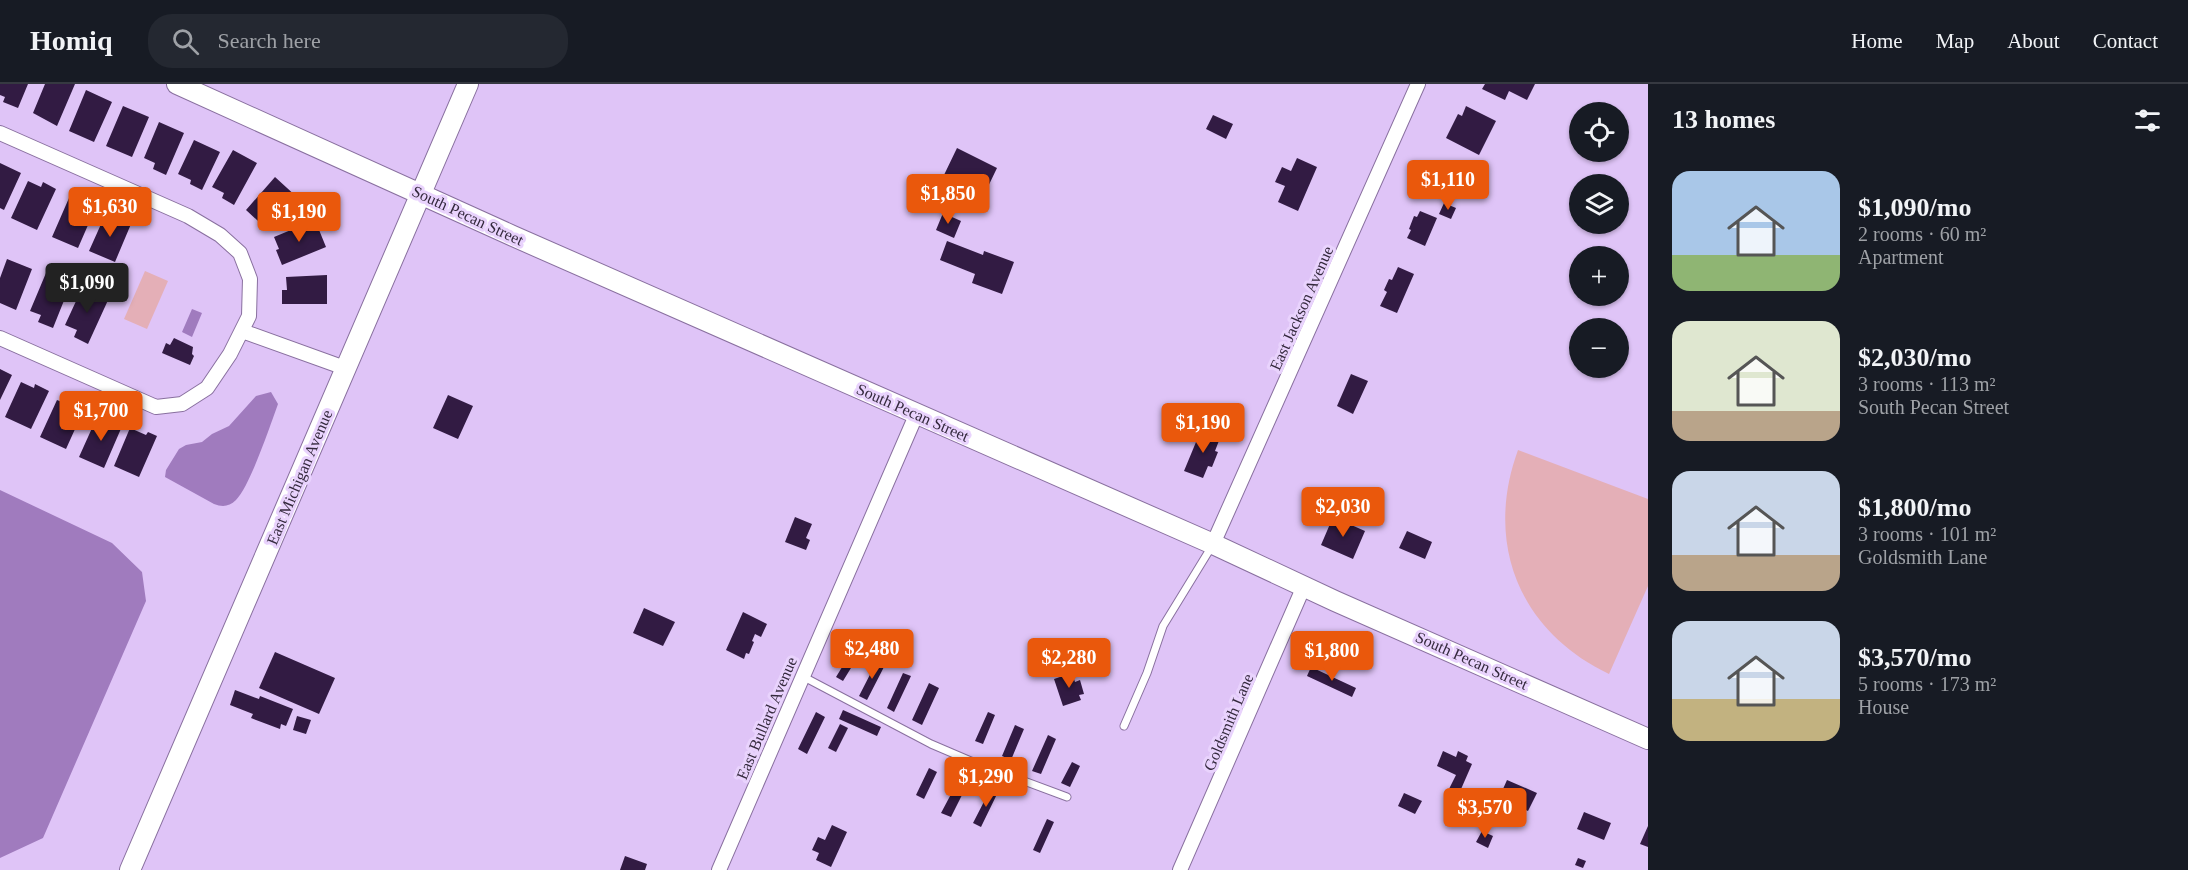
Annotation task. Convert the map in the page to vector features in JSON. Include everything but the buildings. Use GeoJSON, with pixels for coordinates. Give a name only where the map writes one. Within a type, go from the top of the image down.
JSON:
{"type":"FeatureCollection","features":[{"type":"Feature","properties":{"kind":"street","name":"South Pecan Street"},"geometry":{"type":"LineString","coordinates":[[177,84],[513,236],[1214,544],[1648,739]]}},
{"type":"Feature","properties":{"kind":"street","name":"East Michigan Avenue"},"geometry":{"type":"LineString","coordinates":[[130,870],[468,84]]}},
{"type":"Feature","properties":{"kind":"street","name":"East Jackson Avenue"},"geometry":{"type":"LineString","coordinates":[[1214,544],[1418,84]]}},
{"type":"Feature","properties":{"kind":"street"},"geometry":{"type":"LineString","coordinates":[[0,133],[188,216],[220,235],[240,253],[250,279],[249,316],[231,354],[207,388],[182,404],[156,407],[0,338]]}},
{"type":"Feature","properties":{"kind":"street"},"geometry":{"type":"LineString","coordinates":[[242,331],[345,368]]}},
{"type":"Feature","properties":{"kind":"street","name":"East Bullard Avenue"},"geometry":{"type":"LineString","coordinates":[[719,870],[917,413]]}},
{"type":"Feature","properties":{"kind":"street","name":"Goldsmith Lane"},"geometry":{"type":"LineString","coordinates":[[1180,870],[1305,586]]}},
{"type":"Feature","properties":{"kind":"lane"},"geometry":{"type":"LineString","coordinates":[[1124,726],[1147,673],[1163,626],[1214,544]]}},
{"type":"Feature","properties":{"kind":"lane"},"geometry":{"type":"LineString","coordinates":[[802,676],[932,744],[1067,797]]}},
{"type":"Feature","properties":{"kind":"shaded area"},"geometry":{"type":"Polygon","coordinates":[[[145,271],[168,281],[147,329],[124,319],[145,271]]]}},
{"type":"Feature","properties":{"kind":"shaded area"},"geometry":{"type":"Polygon","coordinates":[[[192,309],[202,313],[192,337],[182,332],[192,309]]]}},
{"type":"Feature","properties":{"kind":"shaded area"},"geometry":{"type":"Polygon","coordinates":[[[271,392],[278,404],[253,469],[236,500],[231,504],[220,506],[165,477],[166,470],[179,449],[202,442],[229,426],[256,396],[271,392]]]}},
{"type":"Feature","properties":{"kind":"shaded area"},"geometry":{"type":"Polygon","coordinates":[[[1518,450],[1648,499],[1648,586],[1609,674],[1578,656],[1552,634],[1532,609],[1517,581],[1508,550],[1505,518],[1508,485],[1518,450]]]}},
{"type":"Feature","properties":{"kind":"shaded area"},"geometry":{"type":"Polygon","coordinates":[[[0,490],[112,543],[142,572],[146,601],[43,838],[0,858],[0,490]]]}}]}
